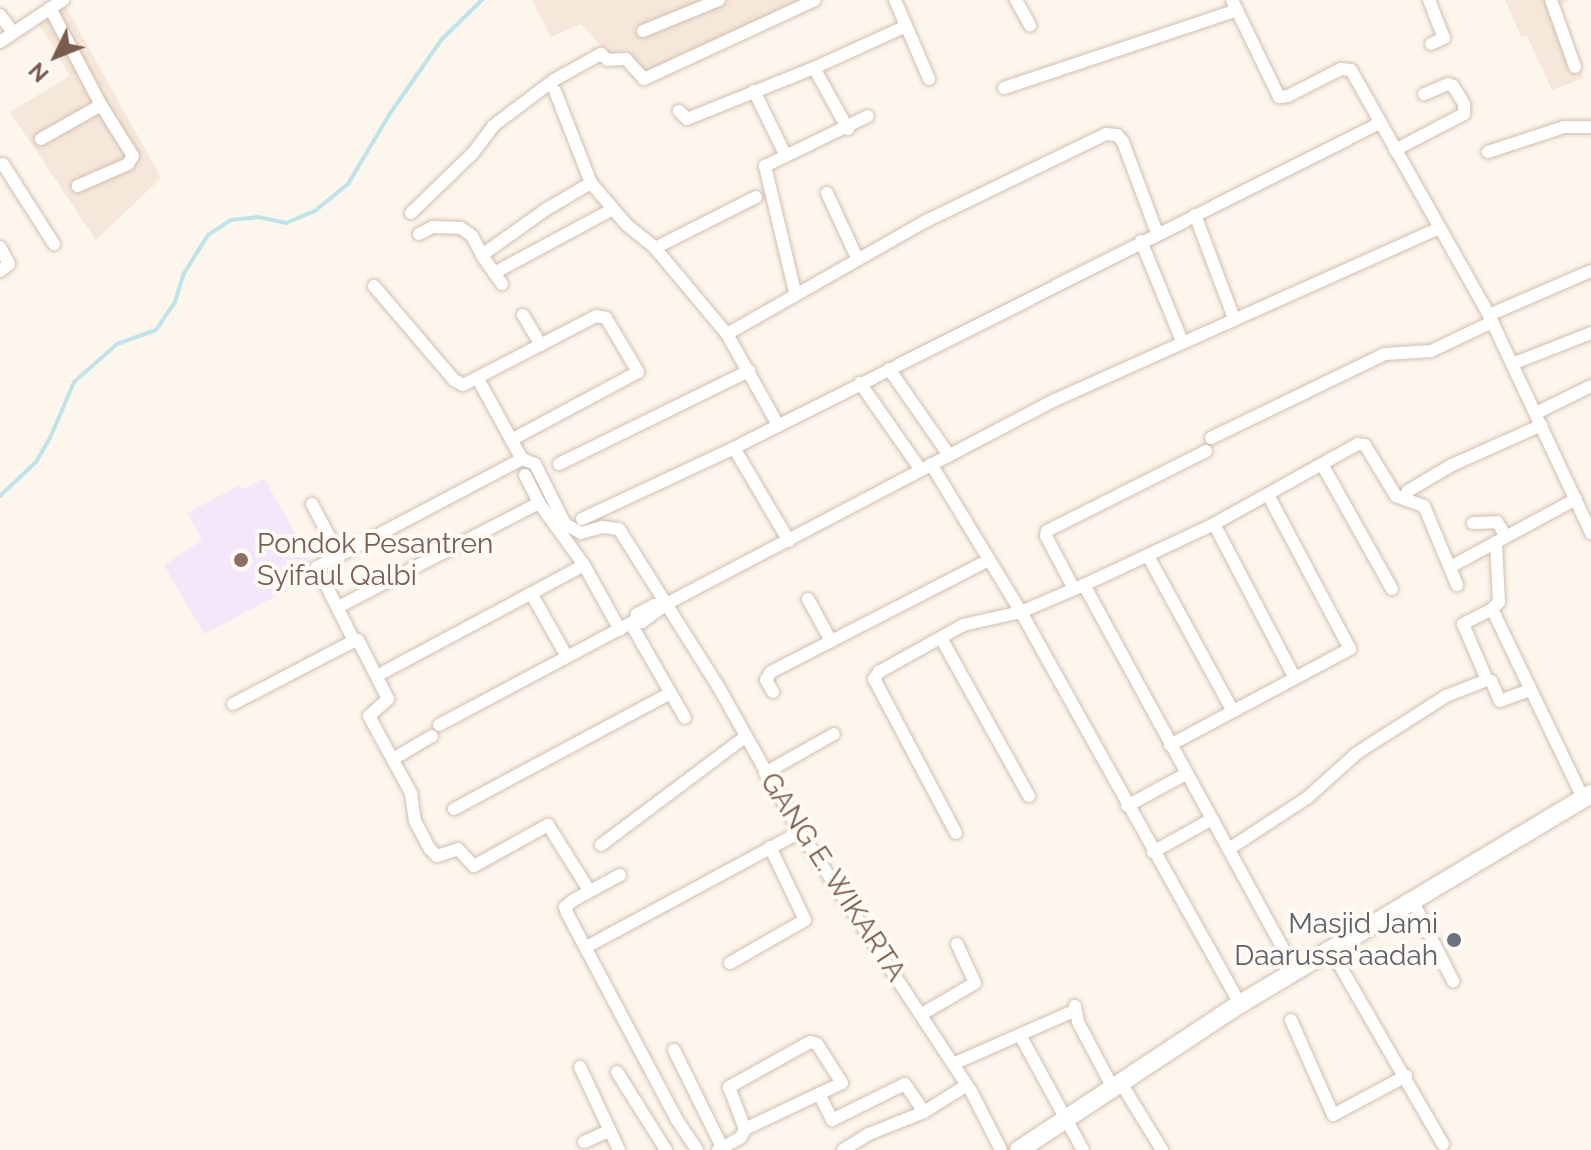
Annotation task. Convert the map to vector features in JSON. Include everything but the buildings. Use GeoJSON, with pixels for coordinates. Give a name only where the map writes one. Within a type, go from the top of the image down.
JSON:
{"type":"FeatureCollection","features":[{"type":"Feature","properties":{"kind":"main road"},"geometry":{"type":"LineString","coordinates":[[1019,1150],[1240,1004],[1332,952],[1587,796]]}},
{"type":"Feature","properties":{"kind":"street"},"geometry":{"type":"LineString","coordinates":[[0,42],[63,0]]}},
{"type":"Feature","properties":{"kind":"street"},"geometry":{"type":"LineString","coordinates":[[643,31],[719,0]]}},
{"type":"Feature","properties":{"kind":"street"},"geometry":{"type":"LineString","coordinates":[[411,213],[473,153],[493,126],[554,80],[601,54],[608,60],[626,59],[644,79],[815,0]]}},
{"type":"Feature","properties":{"kind":"street"},"geometry":{"type":"LineString","coordinates":[[895,0],[929,79]]}},
{"type":"Feature","properties":{"kind":"street"},"geometry":{"type":"LineString","coordinates":[[1016,0],[1030,25]]}},
{"type":"Feature","properties":{"kind":"street"},"geometry":{"type":"LineString","coordinates":[[1429,0],[1444,38],[1431,44]]}},
{"type":"Feature","properties":{"kind":"street"},"geometry":{"type":"LineString","coordinates":[[1551,0],[1575,67]]}},
{"type":"Feature","properties":{"kind":"street"},"geometry":{"type":"LineString","coordinates":[[1004,88],[1234,5],[1279,97],[1346,69],[1351,70],[1490,319],[1591,533]]}},
{"type":"Feature","properties":{"kind":"street"},"geometry":{"type":"LineString","coordinates":[[50,8],[101,105],[133,156],[128,164],[78,186]]}},
{"type":"Feature","properties":{"kind":"street"},"geometry":{"type":"LineString","coordinates":[[0,15],[13,32]]}},
{"type":"Feature","properties":{"kind":"street"},"geometry":{"type":"LineString","coordinates":[[679,111],[687,119],[814,68],[906,26]]}},
{"type":"Feature","properties":{"kind":"street"},"geometry":{"type":"LineString","coordinates":[[814,68],[848,129]]}},
{"type":"Feature","properties":{"kind":"street"},"geometry":{"type":"LineString","coordinates":[[1395,150],[1464,114],[1464,104],[1453,86],[1448,84],[1424,94]]}},
{"type":"Feature","properties":{"kind":"street"},"geometry":{"type":"LineString","coordinates":[[555,91],[591,183],[613,209],[655,248],[727,334],[778,425]]}},
{"type":"Feature","properties":{"kind":"street"},"geometry":{"type":"LineString","coordinates":[[754,91],[786,156]]}},
{"type":"Feature","properties":{"kind":"street"},"geometry":{"type":"LineString","coordinates":[[41,139],[101,105]]}},
{"type":"Feature","properties":{"kind":"street"},"geometry":{"type":"LineString","coordinates":[[795,292],[765,166],[848,129],[868,116]]}},
{"type":"Feature","properties":{"kind":"street"},"geometry":{"type":"LineString","coordinates":[[582,519],[734,448],[1380,123]]}},
{"type":"Feature","properties":{"kind":"street"},"geometry":{"type":"LineString","coordinates":[[1488,152],[1564,127],[1591,127]]}},
{"type":"Feature","properties":{"kind":"street"},"geometry":{"type":"LineString","coordinates":[[727,334],[857,258],[1013,176],[1106,134],[1117,135],[1123,142],[1157,233]]}},
{"type":"Feature","properties":{"kind":"street"},"geometry":{"type":"LineString","coordinates":[[1,163],[54,244]]}},
{"type":"Feature","properties":{"kind":"street"},"geometry":{"type":"LineString","coordinates":[[482,255],[545,210],[591,183]]}},
{"type":"Feature","properties":{"kind":"street"},"geometry":{"type":"LineString","coordinates":[[827,193],[857,258]]}},
{"type":"Feature","properties":{"kind":"street"},"geometry":{"type":"LineString","coordinates":[[655,248],[756,197]]}},
{"type":"Feature","properties":{"kind":"street"},"geometry":{"type":"LineString","coordinates":[[419,234],[433,227],[461,228],[472,236],[498,278],[613,209]]}},
{"type":"Feature","properties":{"kind":"street"},"geometry":{"type":"LineString","coordinates":[[1195,215],[1234,318]]}},
{"type":"Feature","properties":{"kind":"street"},"geometry":{"type":"LineString","coordinates":[[393,759],[436,731],[567,657],[628,625],[642,622],[666,604],[1105,375],[1439,228]]}},
{"type":"Feature","properties":{"kind":"street"},"geometry":{"type":"LineString","coordinates":[[1141,241],[1182,341]]}},
{"type":"Feature","properties":{"kind":"street"},"geometry":{"type":"LineString","coordinates":[[0,247],[9,264],[0,271]]}},
{"type":"Feature","properties":{"kind":"street"},"geometry":{"type":"LineString","coordinates":[[1211,438],[1385,354],[1431,351],[1591,271]]}},
{"type":"Feature","properties":{"kind":"street"},"geometry":{"type":"LineString","coordinates":[[374,286],[454,380],[463,385],[601,315],[638,372],[511,440]]}},
{"type":"Feature","properties":{"kind":"street"},"geometry":{"type":"LineString","coordinates":[[523,315],[541,345]]}},
{"type":"Feature","properties":{"kind":"street"},"geometry":{"type":"LineString","coordinates":[[1512,364],[1591,333]]}},
{"type":"Feature","properties":{"kind":"street"},"geometry":{"type":"LineString","coordinates":[[889,369],[949,455]]}},
{"type":"Feature","properties":{"kind":"street"},"geometry":{"type":"LineString","coordinates":[[559,464],[749,371]]}},
{"type":"Feature","properties":{"kind":"street"},"geometry":{"type":"LineString","coordinates":[[354,641],[317,567],[522,459],[478,379]]}},
{"type":"Feature","properties":{"kind":"street"},"geometry":{"type":"LineString","coordinates":[[860,383],[926,467],[1021,612],[1240,1004]]}},
{"type":"Feature","properties":{"kind":"street"},"geometry":{"type":"LineString","coordinates":[[1404,499],[1408,491],[1432,476],[1539,419],[1591,386]]}},
{"type":"Feature","properties":{"kind":"street"},"geometry":{"type":"LineString","coordinates":[[956,833],[874,679],[879,672],[963,625],[1021,612],[1148,556],[1323,466],[1358,444],[1365,445],[1396,496],[1424,506],[1452,566],[1457,585]]}},
{"type":"Feature","properties":{"kind":"street"},"geometry":{"type":"LineString","coordinates":[[734,448],[789,541]]}},
{"type":"Feature","properties":{"kind":"street"},"geometry":{"type":"LineString","coordinates":[[1206,451],[1047,531],[1046,536],[1170,745],[1296,972]]}},
{"type":"Feature","properties":{"kind":"street","name":"GANG E. WIKARTA"},"geometry":{"type":"LineString","coordinates":[[522,459],[535,464],[571,530],[581,533],[602,527],[619,529],[800,832],[967,1085],[1001,1150]]}},
{"type":"Feature","properties":{"kind":"street"},"geometry":{"type":"LineString","coordinates":[[1323,466],[1392,589]]}},
{"type":"Feature","properties":{"kind":"street"},"geometry":{"type":"LineString","coordinates":[[525,475],[539,503],[628,625],[685,718]]}},
{"type":"Feature","properties":{"kind":"street"},"geometry":{"type":"LineString","coordinates":[[1170,745],[1349,651],[1351,644],[1268,495]]}},
{"type":"Feature","properties":{"kind":"street"},"geometry":{"type":"LineString","coordinates":[[1452,566],[1576,499]]}},
{"type":"Feature","properties":{"kind":"street"},"geometry":{"type":"LineString","coordinates":[[344,604],[539,503]]}},
{"type":"Feature","properties":{"kind":"street"},"geometry":{"type":"LineString","coordinates":[[312,504],[339,555]]}},
{"type":"Feature","properties":{"kind":"street"},"geometry":{"type":"LineString","coordinates":[[1473,523],[1497,522],[1501,538],[1499,602],[1462,626],[1487,680],[1491,681],[1502,702],[1530,690]]}},
{"type":"Feature","properties":{"kind":"street"},"geometry":{"type":"LineString","coordinates":[[1214,524],[1295,678]]}},
{"type":"Feature","properties":{"kind":"street"},"geometry":{"type":"LineString","coordinates":[[1148,556],[1233,711]]}},
{"type":"Feature","properties":{"kind":"street"},"geometry":{"type":"LineString","coordinates":[[773,692],[766,680],[771,672],[989,560]]}},
{"type":"Feature","properties":{"kind":"street"},"geometry":{"type":"LineString","coordinates":[[384,672],[584,565]]}},
{"type":"Feature","properties":{"kind":"street"},"geometry":{"type":"LineString","coordinates":[[531,593],[567,657]]}},
{"type":"Feature","properties":{"kind":"street"},"geometry":{"type":"LineString","coordinates":[[808,599],[831,641]]}},
{"type":"Feature","properties":{"kind":"street"},"geometry":{"type":"LineString","coordinates":[[1492,609],[1530,690],[1587,796]]}},
{"type":"Feature","properties":{"kind":"street"},"geometry":{"type":"LineString","coordinates":[[941,638],[1029,796]]}},
{"type":"Feature","properties":{"kind":"street"},"geometry":{"type":"LineString","coordinates":[[233,704],[358,640],[388,699],[369,716],[411,793],[415,821],[423,840],[437,856],[458,849],[474,866],[548,825],[589,890]]}},
{"type":"Feature","properties":{"kind":"street"},"geometry":{"type":"LineString","coordinates":[[1229,849],[1307,798],[1357,753],[1446,696],[1487,680]]}},
{"type":"Feature","properties":{"kind":"street"},"geometry":{"type":"LineString","coordinates":[[454,809],[670,693]]}},
{"type":"Feature","properties":{"kind":"street"},"geometry":{"type":"LineString","coordinates":[[765,773],[834,734]]}},
{"type":"Feature","properties":{"kind":"street"},"geometry":{"type":"LineString","coordinates":[[601,845],[745,737]]}},
{"type":"Feature","properties":{"kind":"street"},"geometry":{"type":"LineString","coordinates":[[1127,806],[1186,774]]}},
{"type":"Feature","properties":{"kind":"street"},"geometry":{"type":"LineString","coordinates":[[1153,852],[1212,819]]}},
{"type":"Feature","properties":{"kind":"street"},"geometry":{"type":"LineString","coordinates":[[590,945],[800,832]]}},
{"type":"Feature","properties":{"kind":"street"},"geometry":{"type":"LineString","coordinates":[[730,963],[805,920],[805,913],[770,847]]}},
{"type":"Feature","properties":{"kind":"street"},"geometry":{"type":"LineString","coordinates":[[620,875],[589,890],[565,907],[677,1120],[697,1150]]}},
{"type":"Feature","properties":{"kind":"street"},"geometry":{"type":"LineString","coordinates":[[1413,902],[1453,981]]}},
{"type":"Feature","properties":{"kind":"street"},"geometry":{"type":"LineString","coordinates":[[922,1014],[975,983],[957,944]]}},
{"type":"Feature","properties":{"kind":"street"},"geometry":{"type":"LineString","coordinates":[[1332,952],[1443,1144]]}},
{"type":"Feature","properties":{"kind":"street"},"geometry":{"type":"LineString","coordinates":[[953,1064],[1074,1009],[1117,1085],[1162,1150]]}},
{"type":"Feature","properties":{"kind":"street"},"geometry":{"type":"LineString","coordinates":[[1291,1020],[1333,1115],[1406,1076]]}},
{"type":"Feature","properties":{"kind":"street"},"geometry":{"type":"LineString","coordinates":[[1020,1035],[1083,1150]]}},
{"type":"Feature","properties":{"kind":"street"},"geometry":{"type":"LineString","coordinates":[[674,1050],[720,1148],[741,1137],[745,1129],[842,1083],[817,1044],[810,1042],[729,1087],[745,1129]]}},
{"type":"Feature","properties":{"kind":"street"},"geometry":{"type":"LineString","coordinates":[[580,1067],[619,1150]]}},
{"type":"Feature","properties":{"kind":"street"},"geometry":{"type":"LineString","coordinates":[[617,1072],[666,1150]]}},
{"type":"Feature","properties":{"kind":"street"},"geometry":{"type":"LineString","coordinates":[[819,1094],[832,1120],[906,1084],[924,1112]]}},
{"type":"Feature","properties":{"kind":"street"},"geometry":{"type":"LineString","coordinates":[[843,1150],[869,1134],[924,1112],[967,1085]]}},
{"type":"Feature","properties":{"kind":"street"},"geometry":{"type":"LineString","coordinates":[[584,1142],[609,1131]]}},
{"type":"Feature","properties":{"kind":"shaded area"},"geometry":{"type":"Polygon","coordinates":[[[532,0],[807,0],[642,75],[626,50],[607,53],[581,24],[551,37],[532,0]]]}},
{"type":"Feature","properties":{"kind":"shaded area"},"geometry":{"type":"Polygon","coordinates":[[[1505,0],[1570,0],[1558,6],[1584,78],[1552,90],[1527,36],[1521,36],[1505,0]]]}},
{"type":"Feature","properties":{"kind":"shaded area"},"geometry":{"type":"Polygon","coordinates":[[[65,5],[161,178],[96,240],[10,112],[70,76],[38,22],[65,5]]]}},
{"type":"Feature","properties":{"kind":"shaded area","name":"Pondok Pesantren Syifaul Qalbi"},"geometry":{"type":"Polygon","coordinates":[[[264,478],[318,574],[204,634],[164,565],[202,540],[187,513],[238,486],[245,489],[264,478]]]}},
{"type":"Feature","properties":{"kind":"waterway"},"geometry":{"type":"LineString","coordinates":[[0,496],[36,462],[74,382],[117,344],[156,330],[175,302],[183,275],[208,235],[231,220],[258,217],[286,223],[316,210],[348,184],[391,112],[442,39],[482,0]]}},
{"type":"Feature","properties":{"kind":"place","name":"Pondok Pesantren Syifaul Qalbi"},"geometry":{"type":"Point","coordinates":[241,560]}},
{"type":"Feature","properties":{"kind":"place","name":"Masjid Jami Daarussa'aadah"},"geometry":{"type":"Point","coordinates":[1454,940]}}]}
